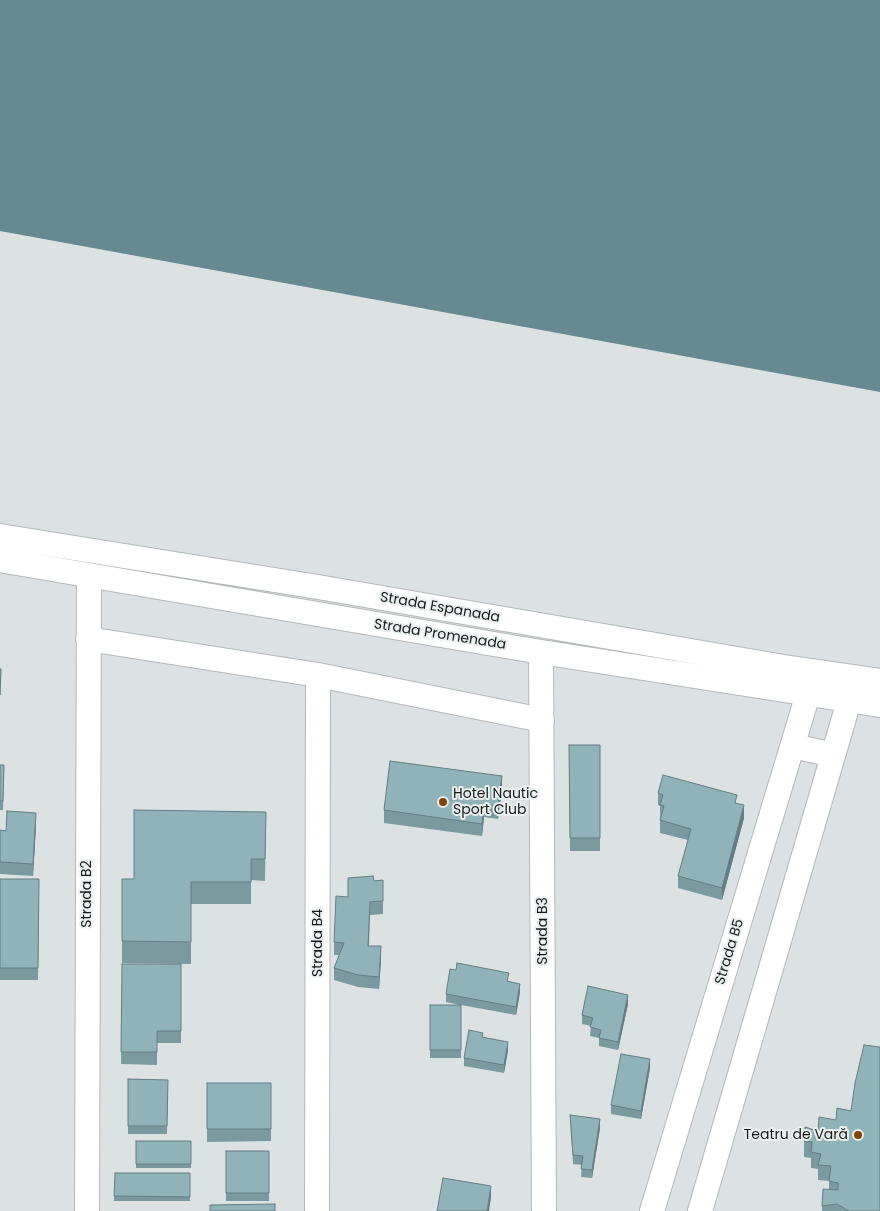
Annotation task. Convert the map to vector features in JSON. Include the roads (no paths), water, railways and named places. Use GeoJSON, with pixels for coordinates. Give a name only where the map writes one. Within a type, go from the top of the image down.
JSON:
{"type":"FeatureCollection","features":[{"type":"Feature","properties":{"kind":"street","name":"Strada Espanada"},"geometry":{"type":"LineString","coordinates":[[0,536],[318,587],[784,667],[880,681]]}},
{"type":"Feature","properties":{"kind":"street","name":"Strada Promenada"},"geometry":{"type":"LineString","coordinates":[[0,560],[89,577],[541,652],[880,705]]}},
{"type":"Feature","properties":{"kind":"street","name":"Strada B2"},"geometry":{"type":"LineString","coordinates":[[86,1211],[89,577]]}},
{"type":"Feature","properties":{"kind":"street"},"geometry":{"type":"LineString","coordinates":[[88,639],[318,675],[542,720]]}},
{"type":"Feature","properties":{"kind":"street","name":"Strada B3"},"geometry":{"type":"LineString","coordinates":[[541,652],[544,1211]]}},
{"type":"Feature","properties":{"kind":"street","name":"Strada B4"},"geometry":{"type":"LineString","coordinates":[[317,1211],[318,675]]}},
{"type":"Feature","properties":{"kind":"street","name":"Strada B5"},"geometry":{"type":"LineString","coordinates":[[652,1211],[808,694]]}},
{"type":"Feature","properties":{"kind":"street"},"geometry":{"type":"LineString","coordinates":[[700,1211],[849,700]]}},
{"type":"Feature","properties":{"kind":"street"},"geometry":{"type":"LineString","coordinates":[[793,746],[834,755]]}},
{"type":"Feature","properties":{"kind":"water"},"geometry":{"type":"Polygon","coordinates":[[[0,0],[880,0],[880,392],[0,231],[0,0]]]}},
{"type":"Feature","properties":{"kind":"place","name":"Hotel Nautic Sport Club"},"geometry":{"type":"Point","coordinates":[443,802]}},
{"type":"Feature","properties":{"kind":"place","name":"Teatru de Vară"},"geometry":{"type":"Point","coordinates":[858,1135]}}]}
